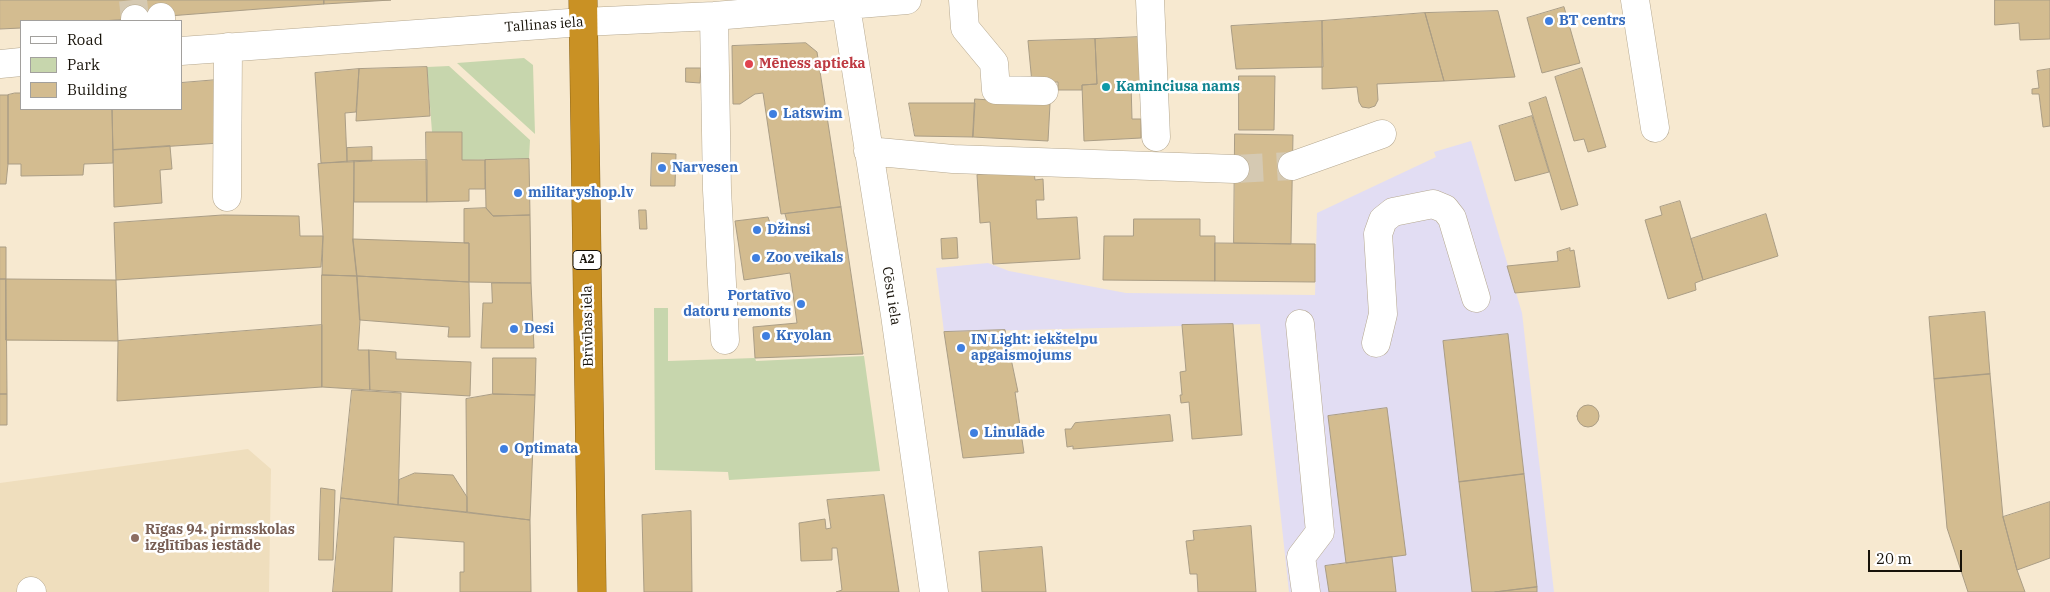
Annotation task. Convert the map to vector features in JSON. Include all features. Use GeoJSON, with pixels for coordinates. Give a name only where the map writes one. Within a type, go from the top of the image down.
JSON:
{"type":"FeatureCollection","features":[{"type":"Feature","properties":{"kind":"highway","name":"Brīvības iela"},"geometry":{"type":"LineString","coordinates":[[583,11],[592,592]]}},
{"type":"Feature","properties":{"kind":"street","name":"Tallinas iela"},"geometry":{"type":"LineString","coordinates":[[182,51],[583,11],[714,16],[846,2],[907,0]]}},
{"type":"Feature","properties":{"kind":"street"},"geometry":{"type":"LineString","coordinates":[[963,0],[965,28],[994,63],[996,90],[1044,91]]}},
{"type":"Feature","properties":{"kind":"street"},"geometry":{"type":"LineString","coordinates":[[1150,0],[1156,137]]}},
{"type":"Feature","properties":{"kind":"street"},"geometry":{"type":"LineString","coordinates":[[1635,0],[1655,128]]}},
{"type":"Feature","properties":{"kind":"street","name":"Cēsu iela"},"geometry":{"type":"LineString","coordinates":[[846,2],[895,315],[934,592]]}},
{"type":"Feature","properties":{"kind":"street"},"geometry":{"type":"LineString","coordinates":[[714,16],[717,190],[725,340]]}},
{"type":"Feature","properties":{"kind":"street"},"geometry":{"type":"LineString","coordinates":[[227,197],[228,47]]}},
{"type":"Feature","properties":{"kind":"street"},"geometry":{"type":"LineString","coordinates":[[0,64],[20,62]]}},
{"type":"Feature","properties":{"kind":"street"},"geometry":{"type":"LineString","coordinates":[[1292,166],[1382,134]]}},
{"type":"Feature","properties":{"kind":"street"},"geometry":{"type":"LineString","coordinates":[[868,151],[953,159],[1235,168]]}},
{"type":"Feature","properties":{"kind":"street"},"geometry":{"type":"LineString","coordinates":[[1376,343],[1383,314],[1378,234],[1383,220],[1394,212],[1433,204],[1445,209],[1452,218],[1476,298]]}},
{"type":"Feature","properties":{"kind":"street"},"geometry":{"type":"LineString","coordinates":[[1300,324],[1320,532],[1302,557],[1306,592]]}},
{"type":"Feature","properties":{"kind":"shaded area"},"geometry":{"type":"Polygon","coordinates":[[[1471,141],[1522,313],[1554,592],[1289,592],[1260,324],[944,332],[936,268],[988,263],[1009,271],[1126,293],[1315,295],[1317,213],[1436,157],[1434,152],[1471,141]]]}},
{"type":"Feature","properties":{"kind":"shaded area","name":"Rīgas 94. pirmsskolas izglītības iestāde"},"geometry":{"type":"Polygon","coordinates":[[[248,449],[271,469],[269,592],[0,592],[0,483],[248,449]]]}},
{"type":"Feature","properties":{"kind":"green space"},"geometry":{"type":"Polygon","coordinates":[[[524,58],[533,65],[535,134],[457,63],[524,58]]]}},
{"type":"Feature","properties":{"kind":"green space"},"geometry":{"type":"Polygon","coordinates":[[[449,66],[530,140],[529,159],[462,160],[462,132],[432,132],[427,67],[449,66]]]}},
{"type":"Feature","properties":{"kind":"green space"},"geometry":{"type":"Polygon","coordinates":[[[654,308],[668,308],[668,361],[755,358],[756,361],[864,356],[880,471],[729,480],[728,472],[655,470],[654,308]]]}},
{"type":"Feature","properties":{"kind":"building"},"geometry":{"type":"Polygon","coordinates":[[[0,0],[142,0],[143,18],[116,20],[20,20],[20,28],[0,29],[0,0]]]}},
{"type":"Feature","properties":{"kind":"building"},"geometry":{"type":"Polygon","coordinates":[[[142,0],[324,0],[324,4],[143,18],[142,0]]]}},
{"type":"Feature","properties":{"kind":"building"},"geometry":{"type":"Polygon","coordinates":[[[324,0],[391,0],[324,4],[324,0]]]}},
{"type":"Feature","properties":{"kind":"building"},"geometry":{"type":"Polygon","coordinates":[[[1995,0],[2050,0],[2050,39],[2020,40],[2019,23],[1995,25],[1995,0]]]}},
{"type":"Feature","properties":{"kind":"building"},"geometry":{"type":"Polygon","coordinates":[[[1564,7],[1580,63],[1542,73],[1527,18],[1564,7]]]}},
{"type":"Feature","properties":{"kind":"building"},"geometry":{"type":"Polygon","coordinates":[[[1498,11],[1515,77],[1444,81],[1425,13],[1498,11]]]}},
{"type":"Feature","properties":{"kind":"building"},"geometry":{"type":"Polygon","coordinates":[[[1425,13],[1444,81],[1377,84],[1378,100],[1375,106],[1369,108],[1362,107],[1359,102],[1357,87],[1322,89],[1322,21],[1425,13]]]}},
{"type":"Feature","properties":{"kind":"building"},"geometry":{"type":"Polygon","coordinates":[[[1322,21],[1323,67],[1236,69],[1231,26],[1322,21]]]}},
{"type":"Feature","properties":{"kind":"building","name":"Kaminciusa nams"},"geometry":{"type":"Polygon","coordinates":[[[1140,37],[1142,83],[1131,83],[1132,119],[1141,119],[1141,138],[1084,141],[1082,85],[1097,84],[1095,39],[1140,37]]]}},
{"type":"Feature","properties":{"kind":"building"},"geometry":{"type":"Polygon","coordinates":[[[1095,39],[1097,84],[1082,85],[1082,90],[1058,90],[1058,82],[1032,83],[1028,41],[1095,39]]]}},
{"type":"Feature","properties":{"kind":"building"},"geometry":{"type":"Polygon","coordinates":[[[806,43],[817,52],[841,207],[781,214],[763,93],[755,94],[740,104],[733,104],[732,46],[806,43]]]}},
{"type":"Feature","properties":{"kind":"building"},"geometry":{"type":"Polygon","coordinates":[[[427,67],[430,116],[356,121],[359,69],[427,67]]]}},
{"type":"Feature","properties":{"kind":"building"},"geometry":{"type":"Polygon","coordinates":[[[686,68],[701,68],[700,83],[686,82],[686,68]]]}},
{"type":"Feature","properties":{"kind":"building"},"geometry":{"type":"Polygon","coordinates":[[[1582,68],[1606,147],[1588,152],[1584,139],[1574,141],[1555,77],[1582,68]]]}},
{"type":"Feature","properties":{"kind":"building"},"geometry":{"type":"Polygon","coordinates":[[[359,69],[356,112],[345,113],[347,162],[321,163],[315,73],[359,69]]]}},
{"type":"Feature","properties":{"kind":"building"},"geometry":{"type":"Polygon","coordinates":[[[2050,69],[2050,126],[2043,127],[2039,94],[2032,94],[2032,89],[2039,88],[2037,71],[2050,69]]]}},
{"type":"Feature","properties":{"kind":"building"},"geometry":{"type":"Polygon","coordinates":[[[1239,76],[1275,76],[1274,130],[1239,130],[1239,76]]]}},
{"type":"Feature","properties":{"kind":"building"},"geometry":{"type":"Polygon","coordinates":[[[217,80],[220,143],[113,150],[112,110],[182,110],[182,83],[217,80]]]}},
{"type":"Feature","properties":{"kind":"building"},"geometry":{"type":"Polygon","coordinates":[[[20,93],[20,110],[112,110],[113,163],[84,164],[83,175],[21,176],[21,164],[8,164],[8,95],[20,93]]]}},
{"type":"Feature","properties":{"kind":"building"},"geometry":{"type":"Polygon","coordinates":[[[0,95],[8,95],[8,164],[6,184],[0,184],[0,95]]]}},
{"type":"Feature","properties":{"kind":"building"},"geometry":{"type":"Polygon","coordinates":[[[1546,97],[1578,205],[1561,210],[1529,103],[1546,97]]]}},
{"type":"Feature","properties":{"kind":"building"},"geometry":{"type":"Polygon","coordinates":[[[975,99],[1050,104],[1048,141],[973,137],[975,99]]]}},
{"type":"Feature","properties":{"kind":"building"},"geometry":{"type":"Polygon","coordinates":[[[909,103],[975,103],[973,137],[915,136],[909,103]]]}},
{"type":"Feature","properties":{"kind":"building"},"geometry":{"type":"Polygon","coordinates":[[[1532,116],[1549,172],[1515,181],[1499,126],[1532,116]]]}},
{"type":"Feature","properties":{"kind":"building"},"geometry":{"type":"Polygon","coordinates":[[[426,132],[462,132],[462,160],[485,160],[485,189],[469,189],[469,201],[427,202],[426,132]]]}},
{"type":"Feature","properties":{"kind":"building"},"geometry":{"type":"Polygon","coordinates":[[[1235,134],[1293,135],[1291,244],[1234,243],[1235,134]]]}},
{"type":"Feature","properties":{"kind":"building"},"geometry":{"type":"Polygon","coordinates":[[[170,146],[172,169],[160,170],[162,203],[114,207],[113,150],[170,146]]]}},
{"type":"Feature","properties":{"kind":"building"},"geometry":{"type":"Polygon","coordinates":[[[372,147],[372,161],[347,162],[347,148],[372,147]]]}},
{"type":"Feature","properties":{"kind":"building"},"geometry":{"type":"Polygon","coordinates":[[[652,153],[676,154],[675,186],[651,186],[652,153]]]}},
{"type":"Feature","properties":{"kind":"building"},"geometry":{"type":"Polygon","coordinates":[[[529,159],[530,215],[493,216],[486,208],[485,160],[529,159]]]}},
{"type":"Feature","properties":{"kind":"building"},"geometry":{"type":"Polygon","coordinates":[[[427,160],[427,202],[354,202],[354,161],[427,160]]]}},
{"type":"Feature","properties":{"kind":"building"},"geometry":{"type":"Polygon","coordinates":[[[354,161],[353,239],[357,276],[322,275],[323,236],[318,164],[354,161]]]}},
{"type":"Feature","properties":{"kind":"building"},"geometry":{"type":"Polygon","coordinates":[[[1034,172],[1035,180],[1043,179],[1044,200],[1036,200],[1037,219],[1077,217],[1080,259],[993,264],[990,222],[980,223],[977,175],[1034,172]]]}},
{"type":"Feature","properties":{"kind":"building"},"geometry":{"type":"Polygon","coordinates":[[[1680,201],[1703,280],[1695,283],[1696,290],[1668,299],[1645,220],[1662,215],[1660,207],[1680,201]]]}},
{"type":"Feature","properties":{"kind":"building"},"geometry":{"type":"Polygon","coordinates":[[[841,207],[863,354],[755,358],[753,327],[797,323],[790,273],[744,280],[735,221],[768,217],[770,223],[787,221],[785,214],[841,207]]]}},
{"type":"Feature","properties":{"kind":"building"},"geometry":{"type":"Polygon","coordinates":[[[486,208],[493,216],[530,215],[531,283],[469,282],[469,243],[464,243],[464,209],[486,208]]]}},
{"type":"Feature","properties":{"kind":"building"},"geometry":{"type":"Polygon","coordinates":[[[639,210],[646,210],[647,229],[640,229],[639,210]]]}},
{"type":"Feature","properties":{"kind":"building"},"geometry":{"type":"Polygon","coordinates":[[[1766,214],[1778,256],[1703,280],[1691,239],[1766,214]]]}},
{"type":"Feature","properties":{"kind":"building"},"geometry":{"type":"Polygon","coordinates":[[[223,215],[299,216],[300,236],[323,236],[321,267],[116,280],[114,223],[223,215]]]}},
{"type":"Feature","properties":{"kind":"building"},"geometry":{"type":"Polygon","coordinates":[[[1134,219],[1200,219],[1200,236],[1215,236],[1215,281],[1103,280],[1104,236],[1133,236],[1134,219]]]}},
{"type":"Feature","properties":{"kind":"building"},"geometry":{"type":"Polygon","coordinates":[[[957,238],[958,258],[942,259],[941,239],[957,238]]]}},
{"type":"Feature","properties":{"kind":"building"},"geometry":{"type":"Polygon","coordinates":[[[353,239],[469,243],[469,282],[357,276],[353,239]]]}},
{"type":"Feature","properties":{"kind":"building"},"geometry":{"type":"Polygon","coordinates":[[[1215,243],[1315,244],[1315,282],[1215,281],[1215,243]]]}},
{"type":"Feature","properties":{"kind":"building"},"geometry":{"type":"Polygon","coordinates":[[[0,247],[6,247],[6,279],[0,279],[0,247]]]}},
{"type":"Feature","properties":{"kind":"building"},"geometry":{"type":"Polygon","coordinates":[[[1570,248],[1570,251],[1574,250],[1580,287],[1515,293],[1507,266],[1558,261],[1557,252],[1570,248]]]}},
{"type":"Feature","properties":{"kind":"building"},"geometry":{"type":"Polygon","coordinates":[[[322,275],[357,276],[360,320],[358,350],[369,350],[370,390],[322,387],[322,275]]]}},
{"type":"Feature","properties":{"kind":"building"},"geometry":{"type":"Polygon","coordinates":[[[357,276],[469,282],[470,337],[448,337],[449,327],[360,320],[357,276]]]}},
{"type":"Feature","properties":{"kind":"building"},"geometry":{"type":"Polygon","coordinates":[[[0,279],[6,279],[7,394],[0,394],[0,279]]]}},
{"type":"Feature","properties":{"kind":"building"},"geometry":{"type":"Polygon","coordinates":[[[6,279],[116,280],[118,341],[6,340],[6,279]]]}},
{"type":"Feature","properties":{"kind":"building"},"geometry":{"type":"Polygon","coordinates":[[[492,283],[531,283],[534,348],[481,348],[483,303],[492,303],[492,283]]]}},
{"type":"Feature","properties":{"kind":"building"},"geometry":{"type":"Polygon","coordinates":[[[1985,312],[1990,374],[1934,379],[1929,317],[1985,312]]]}},
{"type":"Feature","properties":{"kind":"building"},"geometry":{"type":"Polygon","coordinates":[[[1233,324],[1242,435],[1192,439],[1189,402],[1181,403],[1180,395],[1182,395],[1180,372],[1186,371],[1182,325],[1233,324]]]}},
{"type":"Feature","properties":{"kind":"building"},"geometry":{"type":"Polygon","coordinates":[[[322,325],[322,387],[117,401],[118,341],[322,325]]]}},
{"type":"Feature","properties":{"kind":"building"},"geometry":{"type":"Polygon","coordinates":[[[1005,330],[1018,392],[1015,392],[1024,453],[963,458],[944,332],[1005,330]]]}},
{"type":"Feature","properties":{"kind":"building"},"geometry":{"type":"Polygon","coordinates":[[[1508,334],[1524,474],[1459,482],[1443,341],[1508,334]]]}},
{"type":"Feature","properties":{"kind":"building"},"geometry":{"type":"Polygon","coordinates":[[[369,350],[396,352],[396,359],[471,362],[470,396],[370,390],[369,350]]]}},
{"type":"Feature","properties":{"kind":"building"},"geometry":{"type":"Polygon","coordinates":[[[493,358],[536,358],[535,395],[493,394],[493,358]]]}},
{"type":"Feature","properties":{"kind":"building"},"geometry":{"type":"Polygon","coordinates":[[[1990,374],[2003,517],[2025,592],[1968,592],[1947,528],[1934,379],[1990,374]]]}},
{"type":"Feature","properties":{"kind":"building"},"geometry":{"type":"Polygon","coordinates":[[[352,390],[401,393],[398,505],[341,498],[352,390]]]}},
{"type":"Feature","properties":{"kind":"building"},"geometry":{"type":"Polygon","coordinates":[[[0,394],[7,394],[7,425],[0,425],[0,394]]]}},
{"type":"Feature","properties":{"kind":"building"},"geometry":{"type":"Polygon","coordinates":[[[493,394],[535,395],[530,520],[467,512],[466,399],[493,394]]]}},
{"type":"Feature","properties":{"kind":"building"},"geometry":{"type":"Polygon","coordinates":[[[1588,405],[1596,408],[1599,416],[1596,424],[1588,427],[1580,424],[1577,416],[1580,408],[1588,405]]]}},
{"type":"Feature","properties":{"kind":"building"},"geometry":{"type":"Polygon","coordinates":[[[1387,408],[1406,555],[1346,563],[1328,416],[1387,408]]]}},
{"type":"Feature","properties":{"kind":"building"},"geometry":{"type":"Polygon","coordinates":[[[1170,415],[1173,441],[1073,449],[1073,446],[1067,447],[1065,429],[1071,429],[1075,423],[1170,415]]]}},
{"type":"Feature","properties":{"kind":"building"},"geometry":{"type":"Polygon","coordinates":[[[415,473],[453,475],[467,497],[467,512],[398,505],[399,480],[415,473]]]}},
{"type":"Feature","properties":{"kind":"building"},"geometry":{"type":"Polygon","coordinates":[[[1524,474],[1537,587],[1495,592],[1472,592],[1459,482],[1524,474]]]}},
{"type":"Feature","properties":{"kind":"building"},"geometry":{"type":"Polygon","coordinates":[[[321,488],[335,490],[333,560],[319,560],[321,488]]]}},
{"type":"Feature","properties":{"kind":"building"},"geometry":{"type":"Polygon","coordinates":[[[884,495],[899,592],[836,592],[842,590],[837,548],[832,548],[832,560],[801,561],[799,523],[825,519],[826,529],[831,528],[827,500],[884,495]]]}},
{"type":"Feature","properties":{"kind":"building"},"geometry":{"type":"Polygon","coordinates":[[[341,498],[530,520],[531,592],[460,592],[460,572],[464,572],[464,542],[394,537],[392,592],[333,592],[341,498]]]}},
{"type":"Feature","properties":{"kind":"building"},"geometry":{"type":"Polygon","coordinates":[[[2050,502],[2050,558],[2017,570],[2003,517],[2050,502]]]}},
{"type":"Feature","properties":{"kind":"building"},"geometry":{"type":"Polygon","coordinates":[[[691,511],[692,592],[644,592],[642,515],[691,511]]]}},
{"type":"Feature","properties":{"kind":"building"},"geometry":{"type":"Polygon","coordinates":[[[1251,526],[1256,592],[1198,592],[1197,574],[1190,574],[1186,541],[1194,540],[1193,531],[1251,526]]]}},
{"type":"Feature","properties":{"kind":"building"},"geometry":{"type":"Polygon","coordinates":[[[1042,547],[1046,592],[982,592],[979,552],[1042,547]]]}},
{"type":"Feature","properties":{"kind":"building"},"geometry":{"type":"Polygon","coordinates":[[[1392,557],[1396,592],[1329,592],[1325,566],[1392,557]]]}},
{"type":"Feature","properties":{"kind":"building"},"geometry":{"type":"Polygon","coordinates":[[[1537,587],[1537,592],[1495,592],[1537,587]]]}},
{"type":"Feature","properties":{"kind":"tunnel"},"geometry":{"type":"LineString","coordinates":[[133,0],[135,19]]}},
{"type":"Feature","properties":{"kind":"tunnel"},"geometry":{"type":"LineString","coordinates":[[1235,169],[1292,166]]}},
{"type":"Feature","properties":{"kind":"place","name":"BT centrs"},"geometry":{"type":"Point","coordinates":[1549,21]}},
{"type":"Feature","properties":{"kind":"place","name":"Mēness aptieka"},"geometry":{"type":"Point","coordinates":[749,64]}},
{"type":"Feature","properties":{"kind":"place","name":"Kaminciusa nams"},"geometry":{"type":"Point","coordinates":[1106,87]}},
{"type":"Feature","properties":{"kind":"place","name":"Latswim"},"geometry":{"type":"Point","coordinates":[773,114]}},
{"type":"Feature","properties":{"kind":"place","name":"Narvesen"},"geometry":{"type":"Point","coordinates":[662,168]}},
{"type":"Feature","properties":{"kind":"place","name":"militaryshop.lv"},"geometry":{"type":"Point","coordinates":[518,193]}},
{"type":"Feature","properties":{"kind":"place","name":"Džinsi"},"geometry":{"type":"Point","coordinates":[757,230]}},
{"type":"Feature","properties":{"kind":"place","name":"Zoo veikals"},"geometry":{"type":"Point","coordinates":[756,258]}},
{"type":"Feature","properties":{"kind":"place","name":"Portatīvo datoru remonts"},"geometry":{"type":"Point","coordinates":[801,304]}},
{"type":"Feature","properties":{"kind":"place","name":"Desi"},"geometry":{"type":"Point","coordinates":[514,329]}},
{"type":"Feature","properties":{"kind":"place","name":"Kryolan"},"geometry":{"type":"Point","coordinates":[766,336]}},
{"type":"Feature","properties":{"kind":"place","name":"IN Light: iekštelpu apgaismojums"},"geometry":{"type":"Point","coordinates":[961,348]}},
{"type":"Feature","properties":{"kind":"place","name":"Linulāde"},"geometry":{"type":"Point","coordinates":[974,433]}},
{"type":"Feature","properties":{"kind":"place","name":"Optimata"},"geometry":{"type":"Point","coordinates":[504,449]}},
{"type":"Feature","properties":{"kind":"place","name":"Rīgas 94. pirmsskolas izglītības iestāde"},"geometry":{"type":"Point","coordinates":[135,538]}}]}
